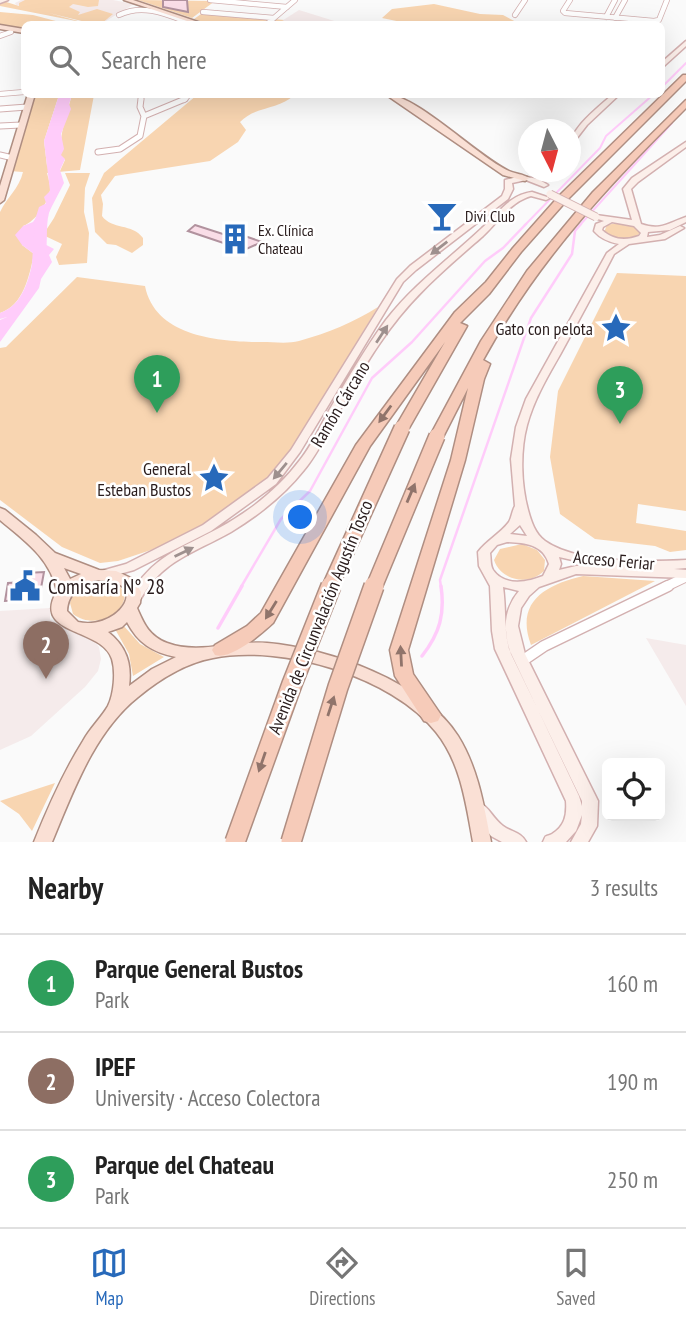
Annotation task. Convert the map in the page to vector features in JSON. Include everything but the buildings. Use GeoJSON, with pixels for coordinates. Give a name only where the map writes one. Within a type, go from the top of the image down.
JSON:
{"type":"FeatureCollection","features":[{"type":"Feature","properties":{"kind":"highway","name":"Avenida de Circunvalación Agustín Tosco"},"geometry":{"type":"LineString","coordinates":[[665,98],[686,77]]}},
{"type":"Feature","properties":{"kind":"highway","name":"Avenida de Circunvalación Agustín Tosco"},"geometry":{"type":"LineString","coordinates":[[236,842],[276,722],[322,601],[402,428],[454,337],[490,285],[564,197],[665,98]]}},
{"type":"Feature","properties":{"kind":"highway"},"geometry":{"type":"LineString","coordinates":[[290,842],[330,709],[365,608],[437,436],[493,331],[526,279],[573,220],[686,103]]}},
{"type":"Feature","properties":{"kind":"highway"},"geometry":{"type":"LineString","coordinates":[[215,652],[253,631],[271,613],[363,445],[458,315],[490,285]]}},
{"type":"Feature","properties":{"kind":"highway"},"geometry":{"type":"LineString","coordinates":[[431,715],[404,676],[399,650],[449,489],[477,379],[493,331]]}},
{"type":"Feature","properties":{"kind":"main road"},"geometry":{"type":"LineString","coordinates":[[127,0],[194,21]]}},
{"type":"Feature","properties":{"kind":"main road"},"geometry":{"type":"LineString","coordinates":[[136,0],[189,21]]}},
{"type":"Feature","properties":{"kind":"main road"},"geometry":{"type":"LineString","coordinates":[[0,27],[21,30]]}},
{"type":"Feature","properties":{"kind":"main road"},"geometry":{"type":"LineString","coordinates":[[665,62],[686,44]]}},
{"type":"Feature","properties":{"kind":"main road"},"geometry":{"type":"LineString","coordinates":[[0,200],[3,179],[13,158],[30,98]]}},
{"type":"Feature","properties":{"kind":"main road"},"geometry":{"type":"LineString","coordinates":[[388,98],[504,176],[508,186],[531,194],[546,191]]}},
{"type":"Feature","properties":{"kind":"main road"},"geometry":{"type":"LineString","coordinates":[[395,98],[506,173],[518,176]]}},
{"type":"Feature","properties":{"kind":"main road"},"geometry":{"type":"LineString","coordinates":[[581,130],[613,98]]}},
{"type":"Feature","properties":{"kind":"main road"},"geometry":{"type":"LineString","coordinates":[[551,842],[570,827],[575,814],[574,801],[502,649],[497,629],[499,596],[483,558],[486,549],[516,522],[519,499],[517,449],[527,410],[611,253],[644,235],[627,193],[630,184],[686,144]]}},
{"type":"Feature","properties":{"kind":"main road"},"geometry":{"type":"LineString","coordinates":[[508,186],[518,182]]}},
{"type":"Feature","properties":{"kind":"main road"},"geometry":{"type":"LineString","coordinates":[[532,182],[593,218],[662,229],[686,219]]}},
{"type":"Feature","properties":{"kind":"main road"},"geometry":{"type":"LineString","coordinates":[[543,182],[546,191]]}},
{"type":"Feature","properties":{"kind":"main road","name":"Ramón Cárcano"},"geometry":{"type":"LineString","coordinates":[[101,574],[131,567],[207,527],[272,481],[295,452],[400,281],[505,197],[508,186]]}},
{"type":"Feature","properties":{"kind":"main road","name":"Ramón Cárcano"},"geometry":{"type":"LineString","coordinates":[[133,603],[143,582],[156,569],[246,517],[291,479],[306,460],[380,336],[402,307],[440,266],[484,231],[512,202],[531,194]]}},
{"type":"Feature","properties":{"kind":"main road"},"geometry":{"type":"LineString","coordinates":[[598,228],[602,224],[629,217],[634,209]]}},
{"type":"Feature","properties":{"kind":"main road"},"geometry":{"type":"LineString","coordinates":[[593,218],[610,244],[611,253]]}},
{"type":"Feature","properties":{"kind":"main road"},"geometry":{"type":"LineString","coordinates":[[604,236],[630,241],[662,237],[686,224]]}},
{"type":"Feature","properties":{"kind":"main road"},"geometry":{"type":"LineString","coordinates":[[519,499],[526,525],[555,563],[554,569],[542,582],[522,595],[511,619],[512,638],[587,792],[591,817],[586,834],[579,842]]}},
{"type":"Feature","properties":{"kind":"main road"},"geometry":{"type":"LineString","coordinates":[[0,513],[50,556],[61,571],[65,592]]}},
{"type":"Feature","properties":{"kind":"main road"},"geometry":{"type":"LineString","coordinates":[[494,542],[515,537],[540,544]]}},
{"type":"Feature","properties":{"kind":"main road","name":"Acceso Feriar"},"geometry":{"type":"LineString","coordinates":[[540,544],[566,556],[586,560],[686,564]]}},
{"type":"Feature","properties":{"kind":"main road"},"geometry":{"type":"LineString","coordinates":[[50,556],[127,581],[136,630],[159,648],[177,652],[215,652],[258,647],[307,654],[395,688],[431,715],[459,753],[482,842]]}},
{"type":"Feature","properties":{"kind":"main road","name":"Acceso Feriar"},"geometry":{"type":"LineString","coordinates":[[542,582],[560,573],[576,570],[686,575]]}},
{"type":"Feature","properties":{"kind":"main road"},"geometry":{"type":"LineString","coordinates":[[101,574],[82,579],[65,592],[59,606],[61,616],[75,627],[90,629],[113,624],[133,603]]}},
{"type":"Feature","properties":{"kind":"main road"},"geometry":{"type":"LineString","coordinates":[[493,577],[509,585],[542,582]]}},
{"type":"Feature","properties":{"kind":"main road"},"geometry":{"type":"LineString","coordinates":[[90,629],[110,640],[121,656],[122,675],[116,707]]}},
{"type":"Feature","properties":{"kind":"main road"},"geometry":{"type":"LineString","coordinates":[[43,842],[79,765],[116,707],[151,678],[172,666],[215,652]]}},
{"type":"Feature","properties":{"kind":"main road"},"geometry":{"type":"LineString","coordinates":[[474,803],[497,831],[518,842]]}},
{"type":"Feature","properties":{"kind":"street"},"geometry":{"type":"LineString","coordinates":[[210,0],[291,3]]}},
{"type":"Feature","properties":{"kind":"street"},"geometry":{"type":"LineString","coordinates":[[193,21],[219,0]]}},
{"type":"Feature","properties":{"kind":"street"},"geometry":{"type":"LineString","coordinates":[[254,0],[291,3]]}},
{"type":"Feature","properties":{"kind":"street"},"geometry":{"type":"LineString","coordinates":[[515,15],[525,0]]}},
{"type":"Feature","properties":{"kind":"street"},"geometry":{"type":"LineString","coordinates":[[570,0],[563,11],[565,13],[658,21],[667,0]]}},
{"type":"Feature","properties":{"kind":"street"},"geometry":{"type":"LineString","coordinates":[[606,17],[615,0]]}},
{"type":"Feature","properties":{"kind":"street"},"geometry":{"type":"LineString","coordinates":[[615,18],[625,0]]}},
{"type":"Feature","properties":{"kind":"street"},"geometry":{"type":"LineString","coordinates":[[270,21],[291,3]]}},
{"type":"Feature","properties":{"kind":"street"},"geometry":{"type":"LineString","coordinates":[[119,15],[131,8],[142,7],[189,21]]}},
{"type":"Feature","properties":{"kind":"street"},"geometry":{"type":"LineString","coordinates":[[203,12],[274,18]]}},
{"type":"Feature","properties":{"kind":"street"},"geometry":{"type":"LineString","coordinates":[[0,36],[11,32]]}},
{"type":"Feature","properties":{"kind":"street"},"geometry":{"type":"LineString","coordinates":[[0,94],[21,92]]}},
{"type":"Feature","properties":{"kind":"street"},"geometry":{"type":"LineString","coordinates":[[98,152],[120,149],[138,139],[142,132],[144,116],[140,107],[141,98]]}},
{"type":"Feature","properties":{"kind":"street"},"geometry":{"type":"LineString","coordinates":[[144,116],[182,102],[186,98]]}},
{"type":"Feature","properties":{"kind":"street"},"geometry":{"type":"LineString","coordinates":[[0,108],[27,107]]}},
{"type":"Feature","properties":{"kind":"street"},"geometry":{"type":"LineString","coordinates":[[0,126],[21,124]]}},
{"type":"Feature","properties":{"kind":"street"},"geometry":{"type":"LineString","coordinates":[[0,155],[13,158]]}},
{"type":"Feature","properties":{"kind":"street"},"geometry":{"type":"LineString","coordinates":[[522,662],[544,646],[686,575]]}},
{"type":"Feature","properties":{"kind":"shaded area"},"geometry":{"type":"Polygon","coordinates":[[[0,0],[19,6],[19,3],[25,0],[99,0],[98,6],[73,4],[69,7],[80,12],[78,15],[97,9],[113,14],[105,21],[82,21],[49,13],[76,21],[0,6],[0,0]]]}},
{"type":"Feature","properties":{"kind":"shaded area"},"geometry":{"type":"Polygon","coordinates":[[[21,0],[113,0],[134,4],[106,21],[83,21],[15,3],[21,0]]]}},
{"type":"Feature","properties":{"kind":"shaded area"},"geometry":{"type":"Polygon","coordinates":[[[138,0],[215,1],[192,18],[138,0]]]}},
{"type":"Feature","properties":{"kind":"shaded area"},"geometry":{"type":"Polygon","coordinates":[[[434,4],[480,14],[503,15],[514,21],[396,21],[382,18],[392,9],[434,4]]]}},
{"type":"Feature","properties":{"kind":"shaded area"},"geometry":{"type":"Polygon","coordinates":[[[299,10],[334,21],[282,21],[299,10]]]}},
{"type":"Feature","properties":{"kind":"shaded area"},"geometry":{"type":"Polygon","coordinates":[[[0,12],[33,15],[56,21],[21,21],[21,30],[0,27],[0,12]]]}},
{"type":"Feature","properties":{"kind":"shaded area"},"geometry":{"type":"Polygon","coordinates":[[[204,12],[284,20],[200,21],[194,19],[204,12]]]}},
{"type":"Feature","properties":{"kind":"shaded area"},"geometry":{"type":"Polygon","coordinates":[[[31,98],[58,98],[44,141],[47,166],[60,171],[65,160],[60,155],[62,132],[71,98],[93,98],[80,170],[47,173],[50,188],[47,200],[37,216],[23,226],[22,245],[34,254],[24,289],[15,304],[0,313],[0,212],[23,172],[9,171],[31,98]]]}},
{"type":"Feature","properties":{"kind":"shaded area"},"geometry":{"type":"Polygon","coordinates":[[[58,98],[71,98],[71,109],[61,134],[64,149],[61,155],[65,159],[60,170],[64,183],[35,239],[54,249],[49,255],[52,262],[41,279],[39,288],[0,342],[0,320],[7,317],[0,319],[0,313],[15,304],[20,297],[28,280],[34,254],[22,245],[15,235],[23,226],[33,222],[46,203],[44,197],[50,191],[44,141],[58,98]]]}},
{"type":"Feature","properties":{"kind":"shaded area"},"geometry":{"type":"Polygon","coordinates":[[[193,98],[290,98],[246,117],[240,122],[246,130],[238,142],[210,161],[115,176],[101,195],[102,216],[111,223],[133,230],[143,238],[143,245],[132,253],[116,245],[107,244],[95,232],[92,198],[104,173],[193,98]]]}},
{"type":"Feature","properties":{"kind":"shaded area"},"geometry":{"type":"Polygon","coordinates":[[[65,173],[90,173],[85,188],[84,212],[89,233],[87,263],[59,265],[56,257],[62,244],[43,235],[70,185],[65,173]]]}},
{"type":"Feature","properties":{"kind":"shaded area"},"geometry":{"type":"Polygon","coordinates":[[[617,223],[633,226],[640,233],[632,238],[622,239],[604,232],[607,225],[617,223]]]}},
{"type":"Feature","properties":{"kind":"shaded area"},"geometry":{"type":"Polygon","coordinates":[[[617,273],[686,276],[686,511],[638,504],[636,523],[686,531],[686,550],[670,552],[655,546],[595,539],[560,514],[550,457],[558,391],[617,273]]]}},
{"type":"Feature","properties":{"kind":"shaded area"},"geometry":{"type":"Polygon","coordinates":[[[77,277],[145,286],[151,303],[175,326],[209,338],[227,340],[281,343],[299,341],[340,327],[378,307],[289,455],[255,490],[200,528],[157,548],[118,561],[100,563],[62,547],[0,500],[0,348],[6,347],[77,277]]]}},
{"type":"Feature","properties":{"kind":"shaded area"},"geometry":{"type":"Polygon","coordinates":[[[522,544],[537,550],[545,560],[544,571],[531,579],[509,577],[494,560],[500,549],[522,544]]]}},
{"type":"Feature","properties":{"kind":"shaded area"},"geometry":{"type":"Polygon","coordinates":[[[583,576],[655,581],[531,645],[527,630],[530,607],[546,590],[583,576]]]}},
{"type":"Feature","properties":{"kind":"shaded area"},"geometry":{"type":"Polygon","coordinates":[[[104,581],[118,585],[124,592],[124,601],[119,609],[99,620],[86,620],[73,614],[70,603],[75,593],[88,585],[104,581]]]}},
{"type":"Feature","properties":{"kind":"shaded area"},"geometry":{"type":"Polygon","coordinates":[[[50,608],[50,620],[90,636],[99,647],[101,659],[98,671],[85,687],[31,736],[0,750],[0,611],[50,608]]]}},
{"type":"Feature","properties":{"kind":"shaded area"},"geometry":{"type":"Polygon","coordinates":[[[123,625],[140,644],[164,657],[133,676],[129,654],[115,629],[123,625]]]}},
{"type":"Feature","properties":{"kind":"shaded area"},"geometry":{"type":"Polygon","coordinates":[[[646,638],[686,645],[686,706],[646,638]]]}},
{"type":"Feature","properties":{"kind":"shaded area"},"geometry":{"type":"Polygon","coordinates":[[[55,783],[32,831],[19,814],[0,801],[55,783]]]}},
{"type":"Feature","properties":{"kind":"waterway"},"geometry":{"type":"LineString","coordinates":[[665,84],[686,63]]}},
{"type":"Feature","properties":{"kind":"waterway"},"geometry":{"type":"LineString","coordinates":[[524,226],[600,148],[606,136],[649,98]]}},
{"type":"Feature","properties":{"kind":"waterway"},"geometry":{"type":"LineString","coordinates":[[579,226],[672,123]]}},
{"type":"Feature","properties":{"kind":"waterway"},"geometry":{"type":"LineString","coordinates":[[38,263],[41,220],[45,207]]}},
{"type":"Feature","properties":{"kind":"waterway"},"geometry":{"type":"LineString","coordinates":[[241,587],[281,519],[310,491],[372,378],[412,342],[485,261],[503,248],[526,224]]}},
{"type":"Feature","properties":{"kind":"waterway"},"geometry":{"type":"LineString","coordinates":[[441,587],[440,580],[531,318],[572,254],[575,231],[581,224]]}},
{"type":"Feature","properties":{"kind":"waterway"},"geometry":{"type":"LineString","coordinates":[[218,628],[242,586]]}},
{"type":"Feature","properties":{"kind":"waterway"},"geometry":{"type":"LineString","coordinates":[[422,656],[440,623],[441,586]]}},
{"type":"Feature","properties":{"kind":"place","name":"Divi Club"},"geometry":{"type":"Point","coordinates":[442,216]}},
{"type":"Feature","properties":{"kind":"place","name":"Ex. Clínica Chateau"},"geometry":{"type":"Point","coordinates":[235,239]}},
{"type":"Feature","properties":{"kind":"place","name":"Gato con pelota"},"geometry":{"type":"Point","coordinates":[616,328]}},
{"type":"Feature","properties":{"kind":"place","name":"Parque General Bustos"},"geometry":{"type":"Point","coordinates":[157,413]}},
{"type":"Feature","properties":{"kind":"place","name":"Parque del Chateau"},"geometry":{"type":"Point","coordinates":[620,424]}},
{"type":"Feature","properties":{"kind":"place","name":"General Esteban Bustos"},"geometry":{"type":"Point","coordinates":[214,478]}},
{"type":"Feature","properties":{"kind":"place","name":"Comisaría N° 28"},"geometry":{"type":"Point","coordinates":[25,586]}},
{"type":"Feature","properties":{"kind":"place","name":"IPEF"},"geometry":{"type":"Point","coordinates":[46,679]}}]}
